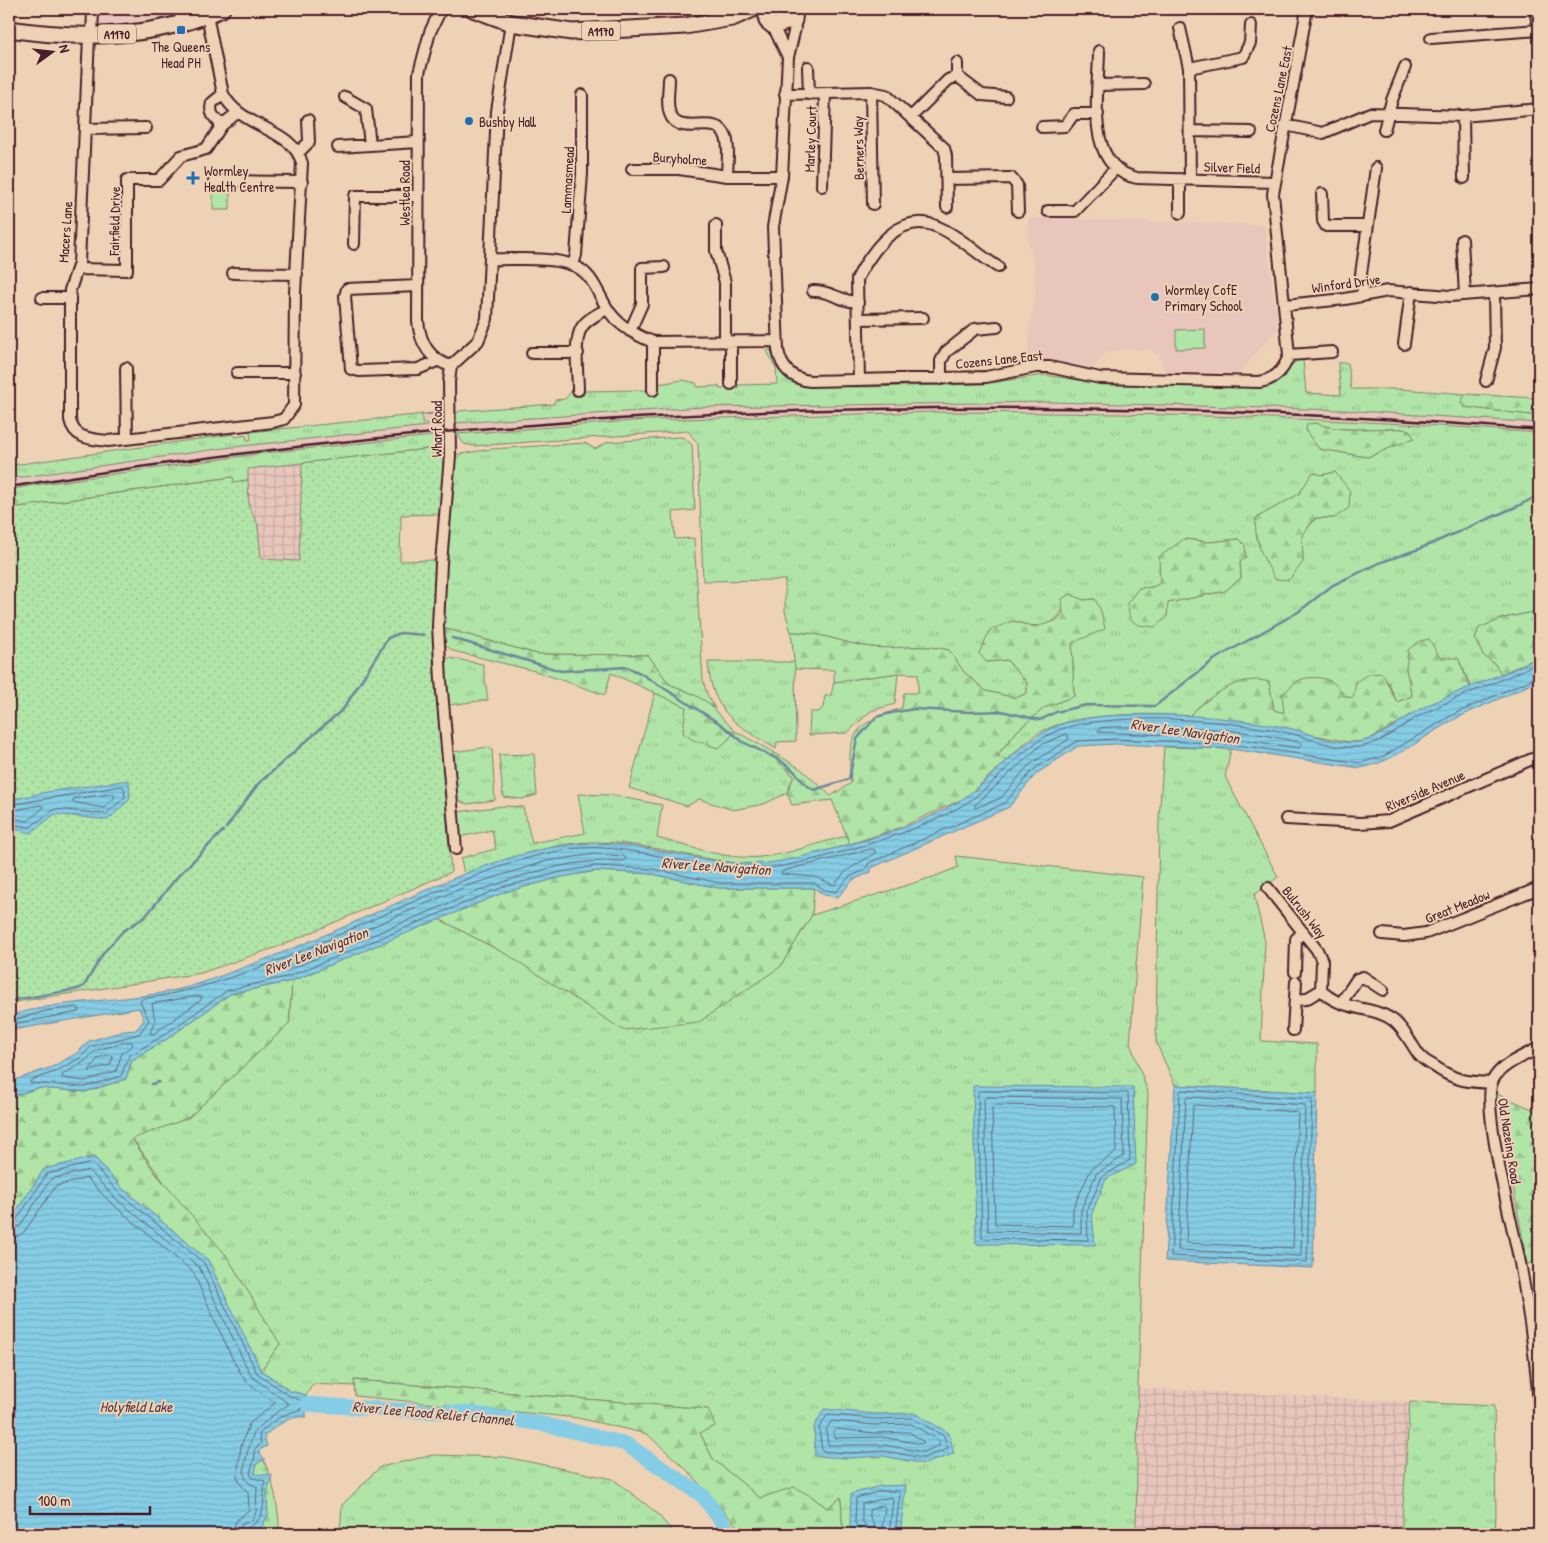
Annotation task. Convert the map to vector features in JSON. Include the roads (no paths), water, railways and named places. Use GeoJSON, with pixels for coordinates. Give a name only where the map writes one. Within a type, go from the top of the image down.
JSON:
{"type":"FeatureCollection","features":[{"type":"Feature","properties":{"kind":"main road","name":"A1170"},"geometry":{"type":"LineString","coordinates":[[9,29],[50,35],[90,37],[149,30],[181,16],[207,15],[222,9]]}},
{"type":"Feature","properties":{"kind":"main road","name":"A1170"},"geometry":{"type":"LineString","coordinates":[[473,9],[511,23],[572,32],[654,28],[713,15],[732,18],[769,19]]}},
{"type":"Feature","properties":{"kind":"main road","name":"A1170"},"geometry":{"type":"LineString","coordinates":[[732,18],[753,9]]}},
{"type":"Feature","properties":{"kind":"main road"},"geometry":{"type":"LineString","coordinates":[[769,19],[797,12]]}},
{"type":"Feature","properties":{"kind":"street","name":"Macers Lane"},"geometry":{"type":"LineString","coordinates":[[93,9],[80,252],[70,298],[70,420],[72,428],[87,439],[127,439]]}},
{"type":"Feature","properties":{"kind":"street","name":"Westlea Road"},"geometry":{"type":"LineString","coordinates":[[438,361],[420,337],[418,322],[418,142],[419,73],[428,37],[441,9]]}},
{"type":"Feature","properties":{"kind":"street","name":"Cozens Lane East"},"geometry":{"type":"LineString","coordinates":[[797,12],[788,57],[782,176],[773,228],[777,341],[783,365],[790,374],[800,379],[941,379],[986,377],[1036,367],[1050,367],[1100,378],[1259,382],[1277,375],[1286,365],[1290,355],[1274,215],[1274,182],[1307,9]]}},
{"type":"Feature","properties":{"kind":"street"},"geometry":{"type":"LineString","coordinates":[[1432,38],[1539,29],[1535,9]]}},
{"type":"Feature","properties":{"kind":"street"},"geometry":{"type":"LineString","coordinates":[[126,368],[127,439],[259,425],[284,419],[294,405],[302,163],[299,152],[280,137],[231,108],[223,94],[207,15]]}},
{"type":"Feature","properties":{"kind":"street"},"geometry":{"type":"LineString","coordinates":[[769,19],[788,57]]}},
{"type":"Feature","properties":{"kind":"street"},"geometry":{"type":"LineString","coordinates":[[418,286],[347,289],[345,296],[351,368],[359,371],[418,369],[438,361],[451,366],[474,345],[484,327],[488,312],[496,111],[511,23]]}},
{"type":"Feature","properties":{"kind":"street"},"geometry":{"type":"LineString","coordinates":[[1189,68],[1243,57],[1250,44],[1251,25]]}},
{"type":"Feature","properties":{"kind":"street","name":"Silver Field"},"geometry":{"type":"LineString","coordinates":[[1180,28],[1189,68],[1190,131],[1180,213]]}},
{"type":"Feature","properties":{"kind":"street"},"geometry":{"type":"LineString","coordinates":[[1048,211],[1075,211],[1116,168],[1103,150],[1099,140],[1099,51]]}},
{"type":"Feature","properties":{"kind":"street"},"geometry":{"type":"LineString","coordinates":[[957,63],[957,76]]}},
{"type":"Feature","properties":{"kind":"street"},"geometry":{"type":"LineString","coordinates":[[808,67],[809,94]]}},
{"type":"Feature","properties":{"kind":"street"},"geometry":{"type":"LineString","coordinates":[[1384,130],[1405,67]]}},
{"type":"Feature","properties":{"kind":"street"},"geometry":{"type":"LineString","coordinates":[[957,76],[982,95],[1006,97]]}},
{"type":"Feature","properties":{"kind":"street"},"geometry":{"type":"LineString","coordinates":[[911,117],[948,80],[957,76]]}},
{"type":"Feature","properties":{"kind":"street","name":"Buryholme"},"geometry":{"type":"LineString","coordinates":[[669,79],[669,109],[675,121],[683,125],[715,126],[725,134],[727,141],[727,176]]}},
{"type":"Feature","properties":{"kind":"street"},"geometry":{"type":"LineString","coordinates":[[1098,85],[1144,84]]}},
{"type":"Feature","properties":{"kind":"street"},"geometry":{"type":"LineString","coordinates":[[785,94],[871,92],[886,95],[944,148],[946,156],[947,207]]}},
{"type":"Feature","properties":{"kind":"street","name":"Berners Way"},"geometry":{"type":"LineString","coordinates":[[871,92],[873,204]]}},
{"type":"Feature","properties":{"kind":"street"},"geometry":{"type":"LineString","coordinates":[[222,125],[214,118],[211,111],[214,100],[223,94]]}},
{"type":"Feature","properties":{"kind":"street","name":"Marley Court"},"geometry":{"type":"LineString","coordinates":[[822,186],[825,94]]}},
{"type":"Feature","properties":{"kind":"street","name":"Lammasmead"},"geometry":{"type":"LineString","coordinates":[[573,265],[576,255],[582,174],[582,95]]}},
{"type":"Feature","properties":{"kind":"street"},"geometry":{"type":"LineString","coordinates":[[345,97],[366,109],[370,145]]}},
{"type":"Feature","properties":{"kind":"street"},"geometry":{"type":"LineString","coordinates":[[1285,126],[1323,133],[1365,114],[1463,116],[1539,109]]}},
{"type":"Feature","properties":{"kind":"street","name":"Fairfield Drive"},"geometry":{"type":"LineString","coordinates":[[77,269],[127,270],[127,180],[159,180],[181,156],[206,149],[222,125],[237,113]]}},
{"type":"Feature","properties":{"kind":"street"},"geometry":{"type":"LineString","coordinates":[[1042,127],[1065,126],[1074,114],[1098,114]]}},
{"type":"Feature","properties":{"kind":"street"},"geometry":{"type":"LineString","coordinates":[[1463,116],[1464,178]]}},
{"type":"Feature","properties":{"kind":"street"},"geometry":{"type":"LineString","coordinates":[[299,152],[309,142],[308,120]]}},
{"type":"Feature","properties":{"kind":"street"},"geometry":{"type":"LineString","coordinates":[[86,129],[146,128]]}},
{"type":"Feature","properties":{"kind":"street"},"geometry":{"type":"LineString","coordinates":[[1190,131],[1251,132]]}},
{"type":"Feature","properties":{"kind":"street"},"geometry":{"type":"LineString","coordinates":[[338,147],[418,142]]}},
{"type":"Feature","properties":{"kind":"street","name":"Silver Field"},"geometry":{"type":"LineString","coordinates":[[1116,168],[1137,178],[1274,182]]}},
{"type":"Feature","properties":{"kind":"street"},"geometry":{"type":"LineString","coordinates":[[1363,296],[1361,274],[1376,168]]}},
{"type":"Feature","properties":{"kind":"street","name":"Buryholme"},"geometry":{"type":"LineString","coordinates":[[632,169],[679,169],[727,176],[782,176]]}},
{"type":"Feature","properties":{"kind":"street"},"geometry":{"type":"LineString","coordinates":[[947,179],[1011,178],[1017,185],[1018,211]]}},
{"type":"Feature","properties":{"kind":"street"},"geometry":{"type":"LineString","coordinates":[[214,181],[302,182]]}},
{"type":"Feature","properties":{"kind":"street"},"geometry":{"type":"LineString","coordinates":[[1322,194],[1323,221],[1326,226],[1368,226]]}},
{"type":"Feature","properties":{"kind":"street"},"geometry":{"type":"LineString","coordinates":[[354,244],[355,196],[418,196]]}},
{"type":"Feature","properties":{"kind":"street"},"geometry":{"type":"LineString","coordinates":[[859,380],[857,279],[862,269],[889,234],[897,228],[907,225],[930,224],[939,227],[998,268]]}},
{"type":"Feature","properties":{"kind":"street"},"geometry":{"type":"LineString","coordinates":[[716,225],[716,251],[725,282],[731,384]]}},
{"type":"Feature","properties":{"kind":"street"},"geometry":{"type":"LineString","coordinates":[[1462,240],[1465,296]]}},
{"type":"Feature","properties":{"kind":"street"},"geometry":{"type":"LineString","coordinates":[[490,259],[552,261],[573,265],[588,275],[617,322],[630,331],[653,342],[777,341]]}},
{"type":"Feature","properties":{"kind":"street"},"geometry":{"type":"LineString","coordinates":[[630,331],[642,304],[642,268],[664,267]]}},
{"type":"Feature","properties":{"kind":"street"},"geometry":{"type":"LineString","coordinates":[[233,273],[297,274]]}},
{"type":"Feature","properties":{"kind":"street","name":"Winford Drive"},"geometry":{"type":"LineString","coordinates":[[1285,304],[1363,296],[1388,291],[1465,296],[1539,289]]}},
{"type":"Feature","properties":{"kind":"street"},"geometry":{"type":"LineString","coordinates":[[813,291],[827,291],[844,301],[858,302]]}},
{"type":"Feature","properties":{"kind":"street"},"geometry":{"type":"LineString","coordinates":[[1404,344],[1410,292]]}},
{"type":"Feature","properties":{"kind":"street"},"geometry":{"type":"LineString","coordinates":[[1486,381],[1495,348],[1494,294]]}},
{"type":"Feature","properties":{"kind":"street"},"geometry":{"type":"LineString","coordinates":[[42,298],[70,298]]}},
{"type":"Feature","properties":{"kind":"street"},"geometry":{"type":"LineString","coordinates":[[578,390],[578,337],[582,327],[588,320],[607,308]]}},
{"type":"Feature","properties":{"kind":"street"},"geometry":{"type":"LineString","coordinates":[[858,319],[923,318]]}},
{"type":"Feature","properties":{"kind":"street"},"geometry":{"type":"LineString","coordinates":[[941,379],[941,361],[946,352],[975,329],[997,327]]}},
{"type":"Feature","properties":{"kind":"street"},"geometry":{"type":"LineString","coordinates":[[653,342],[653,390]]}},
{"type":"Feature","properties":{"kind":"street"},"geometry":{"type":"LineString","coordinates":[[1290,355],[1332,352]]}},
{"type":"Feature","properties":{"kind":"street"},"geometry":{"type":"LineString","coordinates":[[532,353],[578,353]]}},
{"type":"Feature","properties":{"kind":"street","name":"Wharf Road"},"geometry":{"type":"LineString","coordinates":[[451,366],[449,382],[450,456],[438,626],[456,849]]}},
{"type":"Feature","properties":{"kind":"street"},"geometry":{"type":"LineString","coordinates":[[238,373],[295,373]]}},
{"type":"Feature","properties":{"kind":"street","name":"Riverside Avenue"},"geometry":{"type":"LineString","coordinates":[[1286,819],[1360,823],[1389,821],[1539,756]]}},
{"type":"Feature","properties":{"kind":"street","name":"Bulrush Way"},"geometry":{"type":"LineString","coordinates":[[1268,888],[1317,950],[1322,961],[1321,990]]}},
{"type":"Feature","properties":{"kind":"street","name":"Great Meadow"},"geometry":{"type":"LineString","coordinates":[[1382,934],[1416,936],[1539,888]]}},
{"type":"Feature","properties":{"kind":"street"},"geometry":{"type":"LineString","coordinates":[[1293,1030],[1296,1000],[1296,940],[1303,932]]}},
{"type":"Feature","properties":{"kind":"street"},"geometry":{"type":"LineString","coordinates":[[1340,1003],[1357,979],[1363,977],[1383,990]]}},
{"type":"Feature","properties":{"kind":"street"},"geometry":{"type":"LineString","coordinates":[[1296,1000],[1306,999],[1321,990],[1340,1003],[1394,1021],[1420,1056],[1448,1076],[1466,1082],[1492,1083]]}},
{"type":"Feature","properties":{"kind":"street","name":"Old Nazeing Road"},"geometry":{"type":"LineString","coordinates":[[1539,1048],[1499,1071],[1489,1091],[1495,1145],[1520,1265],[1537,1376],[1539,1410]]}},
{"type":"Feature","properties":{"kind":"water","name":"River Lee Navigation"},"geometry":{"type":"Polygon","coordinates":[[[1539,657],[1539,680],[1455,719],[1386,760],[1360,768],[1231,749],[1116,744],[1078,746],[1036,774],[1009,807],[871,868],[871,872],[853,880],[838,897],[824,895],[814,888],[719,888],[652,874],[596,871],[562,877],[505,892],[292,981],[230,994],[167,1039],[132,1060],[126,1079],[85,1092],[39,1088],[9,1097],[9,1082],[52,1067],[77,1053],[89,1041],[124,1031],[136,1030],[144,1020],[139,1008],[12,1030],[9,1026],[9,1016],[57,1005],[178,990],[201,983],[306,943],[440,884],[516,856],[567,845],[590,843],[637,847],[729,863],[762,864],[782,861],[866,840],[903,828],[938,813],[981,785],[1017,752],[1042,733],[1073,721],[1096,717],[1150,714],[1207,717],[1284,727],[1334,741],[1363,741],[1371,739],[1393,727],[1420,709],[1539,657]]]}},
{"type":"Feature","properties":{"kind":"water"},"geometry":{"type":"Polygon","coordinates":[[[129,780],[130,799],[108,820],[55,814],[31,833],[9,828],[9,800],[47,792],[129,780]]]}},
{"type":"Feature","properties":{"kind":"water"},"geometry":{"type":"Polygon","coordinates":[[[1175,1085],[1317,1093],[1313,1268],[1165,1261],[1175,1085]]]}},
{"type":"Feature","properties":{"kind":"water"},"geometry":{"type":"Polygon","coordinates":[[[973,1086],[1133,1087],[1136,1164],[1106,1179],[1092,1213],[1095,1245],[976,1244],[973,1086]]]}},
{"type":"Feature","properties":{"kind":"water","name":"Holyfield Lake"},"geometry":{"type":"Polygon","coordinates":[[[94,1157],[122,1188],[208,1260],[261,1370],[290,1391],[306,1395],[306,1417],[289,1419],[279,1425],[264,1436],[267,1446],[258,1451],[265,1460],[257,1463],[255,1474],[272,1475],[267,1493],[268,1515],[260,1530],[242,1534],[9,1534],[9,1222],[44,1169],[94,1157]]]}},
{"type":"Feature","properties":{"kind":"water"},"geometry":{"type":"Polygon","coordinates":[[[824,1409],[875,1414],[914,1413],[949,1433],[954,1454],[924,1464],[883,1456],[849,1458],[815,1456],[814,1427],[824,1409]]]}},
{"type":"Feature","properties":{"kind":"water"},"geometry":{"type":"Polygon","coordinates":[[[906,1485],[900,1534],[859,1534],[850,1526],[851,1494],[880,1486],[906,1485]]]}},
{"type":"Feature","properties":{"kind":"waterway"},"geometry":{"type":"LineString","coordinates":[[452,638],[561,671],[627,667],[640,673],[722,725],[743,742],[781,761],[794,771],[806,785],[814,790],[849,779],[857,739],[876,717],[891,713],[914,709],[970,712],[1001,711],[1040,720],[1056,712],[1086,705],[1155,706],[1215,659],[1298,612],[1333,585],[1379,563],[1419,549],[1539,495]]}},
{"type":"Feature","properties":{"kind":"waterway"},"geometry":{"type":"LineString","coordinates":[[226,828],[258,784],[344,708],[388,638],[400,633],[424,635]]}},
{"type":"Feature","properties":{"kind":"waterway"},"geometry":{"type":"LineString","coordinates":[[9,1001],[78,989],[84,986],[104,952],[123,931],[145,917],[178,876],[223,831]]}},
{"type":"Feature","properties":{"kind":"waterway"},"geometry":{"type":"LineString","coordinates":[[152,1084],[159,1082]]}},
{"type":"Feature","properties":{"kind":"waterway","name":"River Lee Flood Relief Channel"},"geometry":{"type":"LineString","coordinates":[[307,1404],[466,1413],[543,1424],[626,1444],[702,1495],[731,1534]]}},
{"type":"Feature","properties":{"kind":"railway"},"geometry":{"type":"LineString","coordinates":[[9,487],[199,459],[389,437],[580,422],[772,412],[964,408],[1156,410],[1348,417],[1539,430]]}},
{"type":"Feature","properties":{"kind":"place","name":"The Queens Head PH"},"geometry":{"type":"Point","coordinates":[181,30]}},
{"type":"Feature","properties":{"kind":"place","name":"Bushby Hall"},"geometry":{"type":"Point","coordinates":[469,121]}},
{"type":"Feature","properties":{"kind":"place","name":"Wormley Health Centre"},"geometry":{"type":"Point","coordinates":[193,178]}},
{"type":"Feature","properties":{"kind":"place","name":"Wormley CofE Primary School"},"geometry":{"type":"Point","coordinates":[1155,297]}}]}
